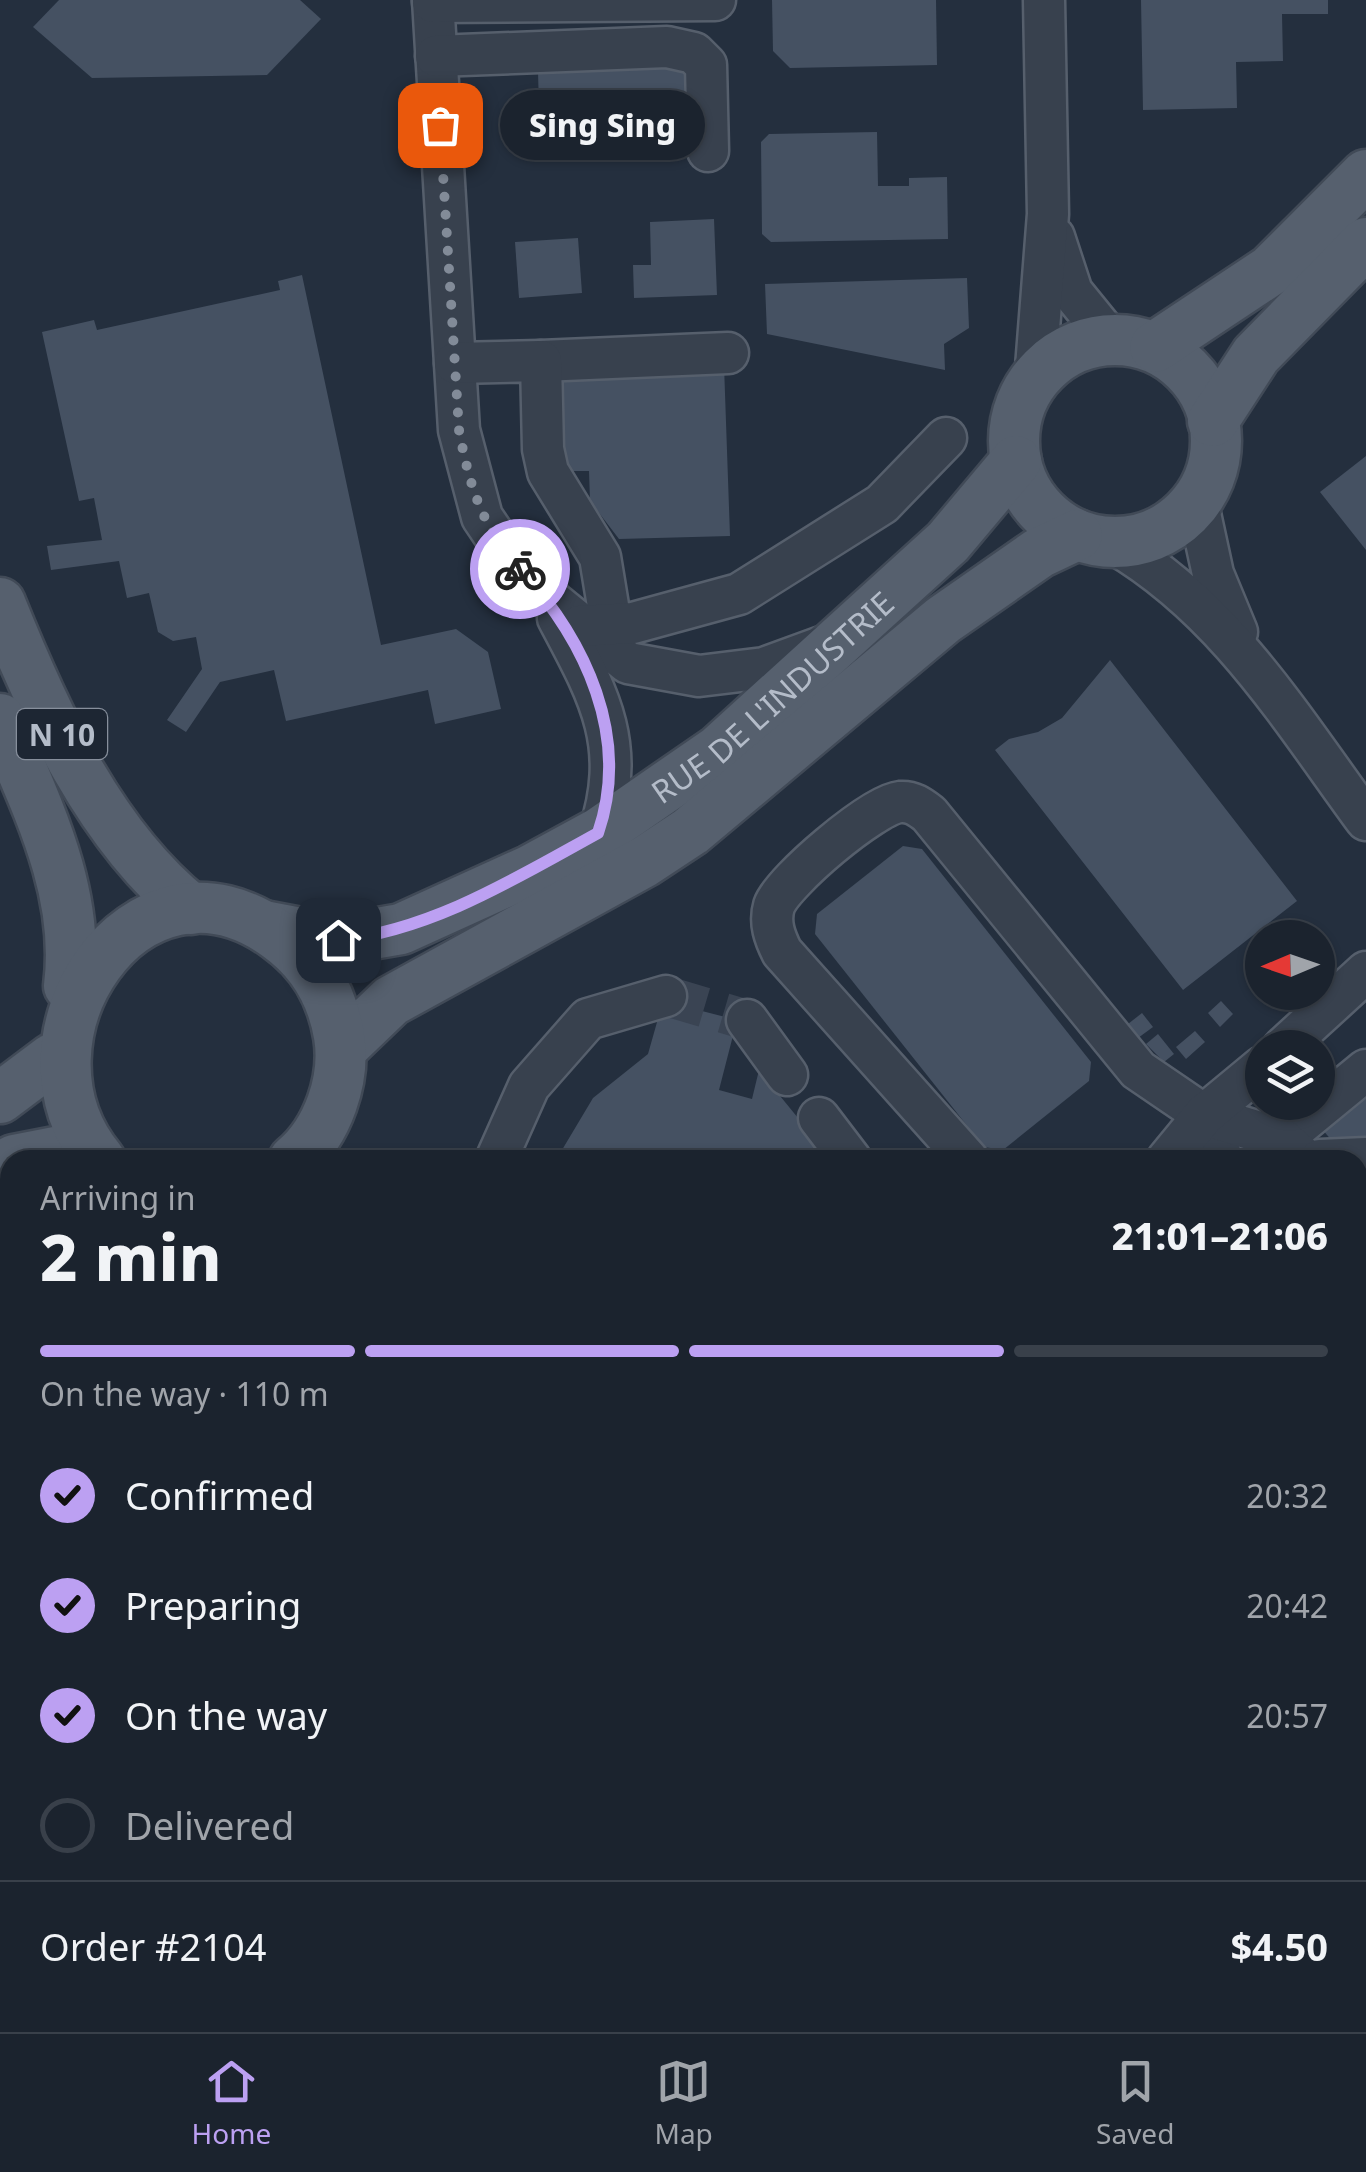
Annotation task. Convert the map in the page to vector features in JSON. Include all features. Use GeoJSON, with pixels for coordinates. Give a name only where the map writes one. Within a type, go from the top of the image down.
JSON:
{"type":"FeatureCollection","features":[{"type":"Feature","properties":{"kind":"main road"},"geometry":{"type":"LineString","coordinates":[[1095,539],[1051,520],[1034,503],[1016,461],[1017,416],[1035,380],[1074,348],[1133,344],[1272,270],[1366,176]]}},
{"type":"Feature","properties":{"kind":"main road"},"geometry":{"type":"LineString","coordinates":[[1213,420],[1256,355],[1366,243]]}},
{"type":"Feature","properties":{"kind":"main road"},"geometry":{"type":"LineString","coordinates":[[1133,344],[1179,362],[1198,382],[1213,420],[1214,462],[1197,500]]}},
{"type":"Feature","properties":{"kind":"main road","name":"RUE DE L'INDUSTRIE"},"geometry":{"type":"LineString","coordinates":[[191,909],[229,912],[264,926],[338,940],[401,930],[531,870],[598,833],[719,750],[948,542],[1016,461]]}},
{"type":"Feature","properties":{"kind":"main road","name":"RUE DE L'INDUSTRIE"},"geometry":{"type":"LineString","coordinates":[[341,1049],[391,1001],[644,862],[691,831],[943,620],[1039,553],[1095,539],[1141,540],[1166,528],[1197,500]]}},
{"type":"Feature","properties":{"kind":"main road","name":"N 10"},"geometry":{"type":"LineString","coordinates":[[0,602],[84,778],[138,858],[191,909]]}},
{"type":"Feature","properties":{"kind":"main road","name":"N 10"},"geometry":{"type":"LineString","coordinates":[[0,719],[70,906],[74,948],[69,986]]}},
{"type":"Feature","properties":{"kind":"main road"},"geometry":{"type":"LineString","coordinates":[[91,1150],[58,1096],[52,1059],[56,1021],[69,986],[91,955],[120,931],[154,915],[191,909]]}},
{"type":"Feature","properties":{"kind":"main road"},"geometry":{"type":"LineString","coordinates":[[264,926],[295,948],[328,992],[341,1049],[337,1087],[315,1147]]}},
{"type":"Feature","properties":{"kind":"main road"},"geometry":{"type":"LineString","coordinates":[[0,1098],[52,1059]]}},
{"type":"Feature","properties":{"kind":"street"},"geometry":{"type":"LineString","coordinates":[[598,833],[612,780],[610,735],[589,678],[546,597],[509,557],[478,507],[459,430],[433,1],[716,0]]}},
{"type":"Feature","properties":{"kind":"street"},"geometry":{"type":"LineString","coordinates":[[1035,380],[1048,214],[1044,0]]}},
{"type":"Feature","properties":{"kind":"street"},"geometry":{"type":"LineString","coordinates":[[436,56],[667,47],[694,52],[706,64],[708,151]]}},
{"type":"Feature","properties":{"kind":"street"},"geometry":{"type":"LineString","coordinates":[[1048,214],[1064,277],[1133,344]]}},
{"type":"Feature","properties":{"kind":"street"},"geometry":{"type":"LineString","coordinates":[[455,362],[728,353]]}},
{"type":"Feature","properties":{"kind":"street"},"geometry":{"type":"LineString","coordinates":[[541,361],[542,450],[548,472],[600,557],[595,625]]}},
{"type":"Feature","properties":{"kind":"street"},"geometry":{"type":"LineString","coordinates":[[595,625],[633,623],[739,594],[882,504],[946,438]]}},
{"type":"Feature","properties":{"kind":"street"},"geometry":{"type":"LineString","coordinates":[[1197,500],[1216,586],[1252,662]]}},
{"type":"Feature","properties":{"kind":"street"},"geometry":{"type":"LineString","coordinates":[[1095,539],[1183,590],[1252,662],[1366,820]]}},
{"type":"Feature","properties":{"kind":"street"},"geometry":{"type":"LineString","coordinates":[[546,597],[595,625],[628,663],[698,676],[764,668],[799,658],[850,633]]}},
{"type":"Feature","properties":{"kind":"street"},"geometry":{"type":"LineString","coordinates":[[959,1150],[782,952],[775,938],[774,907],[784,887],[869,817],[898,802],[909,802],[929,814],[1138,1070],[1204,1116],[1294,1150],[1366,1070]]}},
{"type":"Feature","properties":{"kind":"street"},"geometry":{"type":"LineString","coordinates":[[1302,1030],[1363,972]]}},
{"type":"Feature","properties":{"kind":"street"},"geometry":{"type":"LineString","coordinates":[[500,1150],[529,1086],[588,1019],[666,996]]}},
{"type":"Feature","properties":{"kind":"street"},"geometry":{"type":"LineString","coordinates":[[747,1020],[787,1075]]}},
{"type":"Feature","properties":{"kind":"street"},"geometry":{"type":"LineString","coordinates":[[1175,1150],[1204,1116],[1245,1081]]}},
{"type":"Feature","properties":{"kind":"street"},"geometry":{"type":"LineString","coordinates":[[1204,1116],[1219,1150]]}},
{"type":"Feature","properties":{"kind":"street"},"geometry":{"type":"LineString","coordinates":[[819,1118],[843,1150]]}},
{"type":"Feature","properties":{"kind":"building"},"geometry":{"type":"Polygon","coordinates":[[[59,0],[300,0],[321,19],[267,75],[92,78],[33,27],[59,0]]]}},
{"type":"Feature","properties":{"kind":"building"},"geometry":{"type":"Polygon","coordinates":[[[772,0],[936,0],[937,65],[790,68],[773,51],[772,0]]]}},
{"type":"Feature","properties":{"kind":"building"},"geometry":{"type":"Polygon","coordinates":[[[1141,0],[1328,0],[1328,14],[1282,14],[1283,61],[1236,62],[1237,108],[1143,110],[1141,0]]]}},
{"type":"Feature","properties":{"kind":"building"},"geometry":{"type":"Polygon","coordinates":[[[692,68],[693,145],[540,148],[538,71],[692,68]]]}},
{"type":"Feature","properties":{"kind":"building"},"geometry":{"type":"Polygon","coordinates":[[[877,132],[878,186],[909,186],[909,178],[947,177],[948,239],[771,242],[762,234],[761,142],[769,134],[877,132]]]}},
{"type":"Feature","properties":{"kind":"building"},"geometry":{"type":"Polygon","coordinates":[[[714,219],[717,295],[634,298],[633,265],[651,265],[650,222],[714,219]]]}},
{"type":"Feature","properties":{"kind":"building"},"geometry":{"type":"Polygon","coordinates":[[[578,238],[582,293],[519,298],[515,242],[578,238]]]}},
{"type":"Feature","properties":{"kind":"building"},"geometry":{"type":"Polygon","coordinates":[[[302,275],[381,645],[456,629],[488,652],[501,709],[435,724],[428,690],[286,721],[274,670],[220,682],[186,732],[167,720],[202,669],[196,637],[173,641],[158,632],[149,593],[127,598],[119,561],[51,570],[47,546],[102,540],[94,498],[79,501],[42,332],[94,320],[97,330],[280,290],[278,281],[302,275]]]}},
{"type":"Feature","properties":{"kind":"building"},"geometry":{"type":"Polygon","coordinates":[[[967,278],[969,328],[944,344],[945,370],[767,334],[765,284],[967,278]]]}},
{"type":"Feature","properties":{"kind":"building"},"geometry":{"type":"Polygon","coordinates":[[[724,365],[730,536],[619,539],[590,501],[589,471],[564,471],[558,371],[724,365]]]}},
{"type":"Feature","properties":{"kind":"building"},"geometry":{"type":"Polygon","coordinates":[[[1366,456],[1366,550],[1320,492],[1366,456]]]}},
{"type":"Feature","properties":{"kind":"building"},"geometry":{"type":"Polygon","coordinates":[[[1110,660],[1297,901],[1273,920],[1245,920],[1245,942],[1183,990],[995,750],[1009,739],[1038,732],[1062,718],[1110,660]]]}},
{"type":"Feature","properties":{"kind":"building"},"geometry":{"type":"Polygon","coordinates":[[[903,846],[922,849],[1091,1062],[1089,1081],[1003,1150],[984,1147],[815,934],[817,914],[903,846]]]}},
{"type":"Feature","properties":{"kind":"building"},"geometry":{"type":"Polygon","coordinates":[[[663,1001],[737,1020],[719,1090],[752,1099],[759,1070],[820,1145],[819,1150],[562,1150],[593,1098],[648,1054],[663,1001]]]}},
{"type":"Feature","properties":{"kind":"building"},"geometry":{"type":"Polygon","coordinates":[[[1221,1001],[1233,1014],[1220,1027],[1208,1013],[1221,1001]]]}},
{"type":"Feature","properties":{"kind":"building"},"geometry":{"type":"Polygon","coordinates":[[[1142,1013],[1153,1027],[1138,1038],[1128,1024],[1142,1013]]]}},
{"type":"Feature","properties":{"kind":"building"},"geometry":{"type":"Polygon","coordinates":[[[1195,1031],[1205,1042],[1186,1059],[1176,1047],[1195,1031]]]}},
{"type":"Feature","properties":{"kind":"building"},"geometry":{"type":"Polygon","coordinates":[[[1158,1034],[1174,1054],[1164,1062],[1146,1044],[1158,1034]]]}},
{"type":"Feature","properties":{"kind":"building"},"geometry":{"type":"Polygon","coordinates":[[[1366,1083],[1366,1139],[1333,1142],[1316,1122],[1335,1120],[1335,1107],[1366,1083]]]}},
{"type":"Feature","properties":{"kind":"tunnel"},"geometry":{"type":"LineString","coordinates":[[666,996],[747,1020]]}},
{"type":"Feature","properties":{"kind":"way so far"},"geometry":{"type":"LineString","coordinates":[[440,125],[459,430],[466,470],[482,516],[520,569]]}},
{"type":"Feature","properties":{"kind":"place","name":"Sing Sing"},"geometry":{"type":"Point","coordinates":[440,125]}},
{"type":"Feature","properties":{"kind":"route"},"geometry":{"type":"LineString","coordinates":[[338,940],[401,930],[531,870],[598,833],[612,780],[610,735],[589,678],[546,597],[520,569]]}}]}
